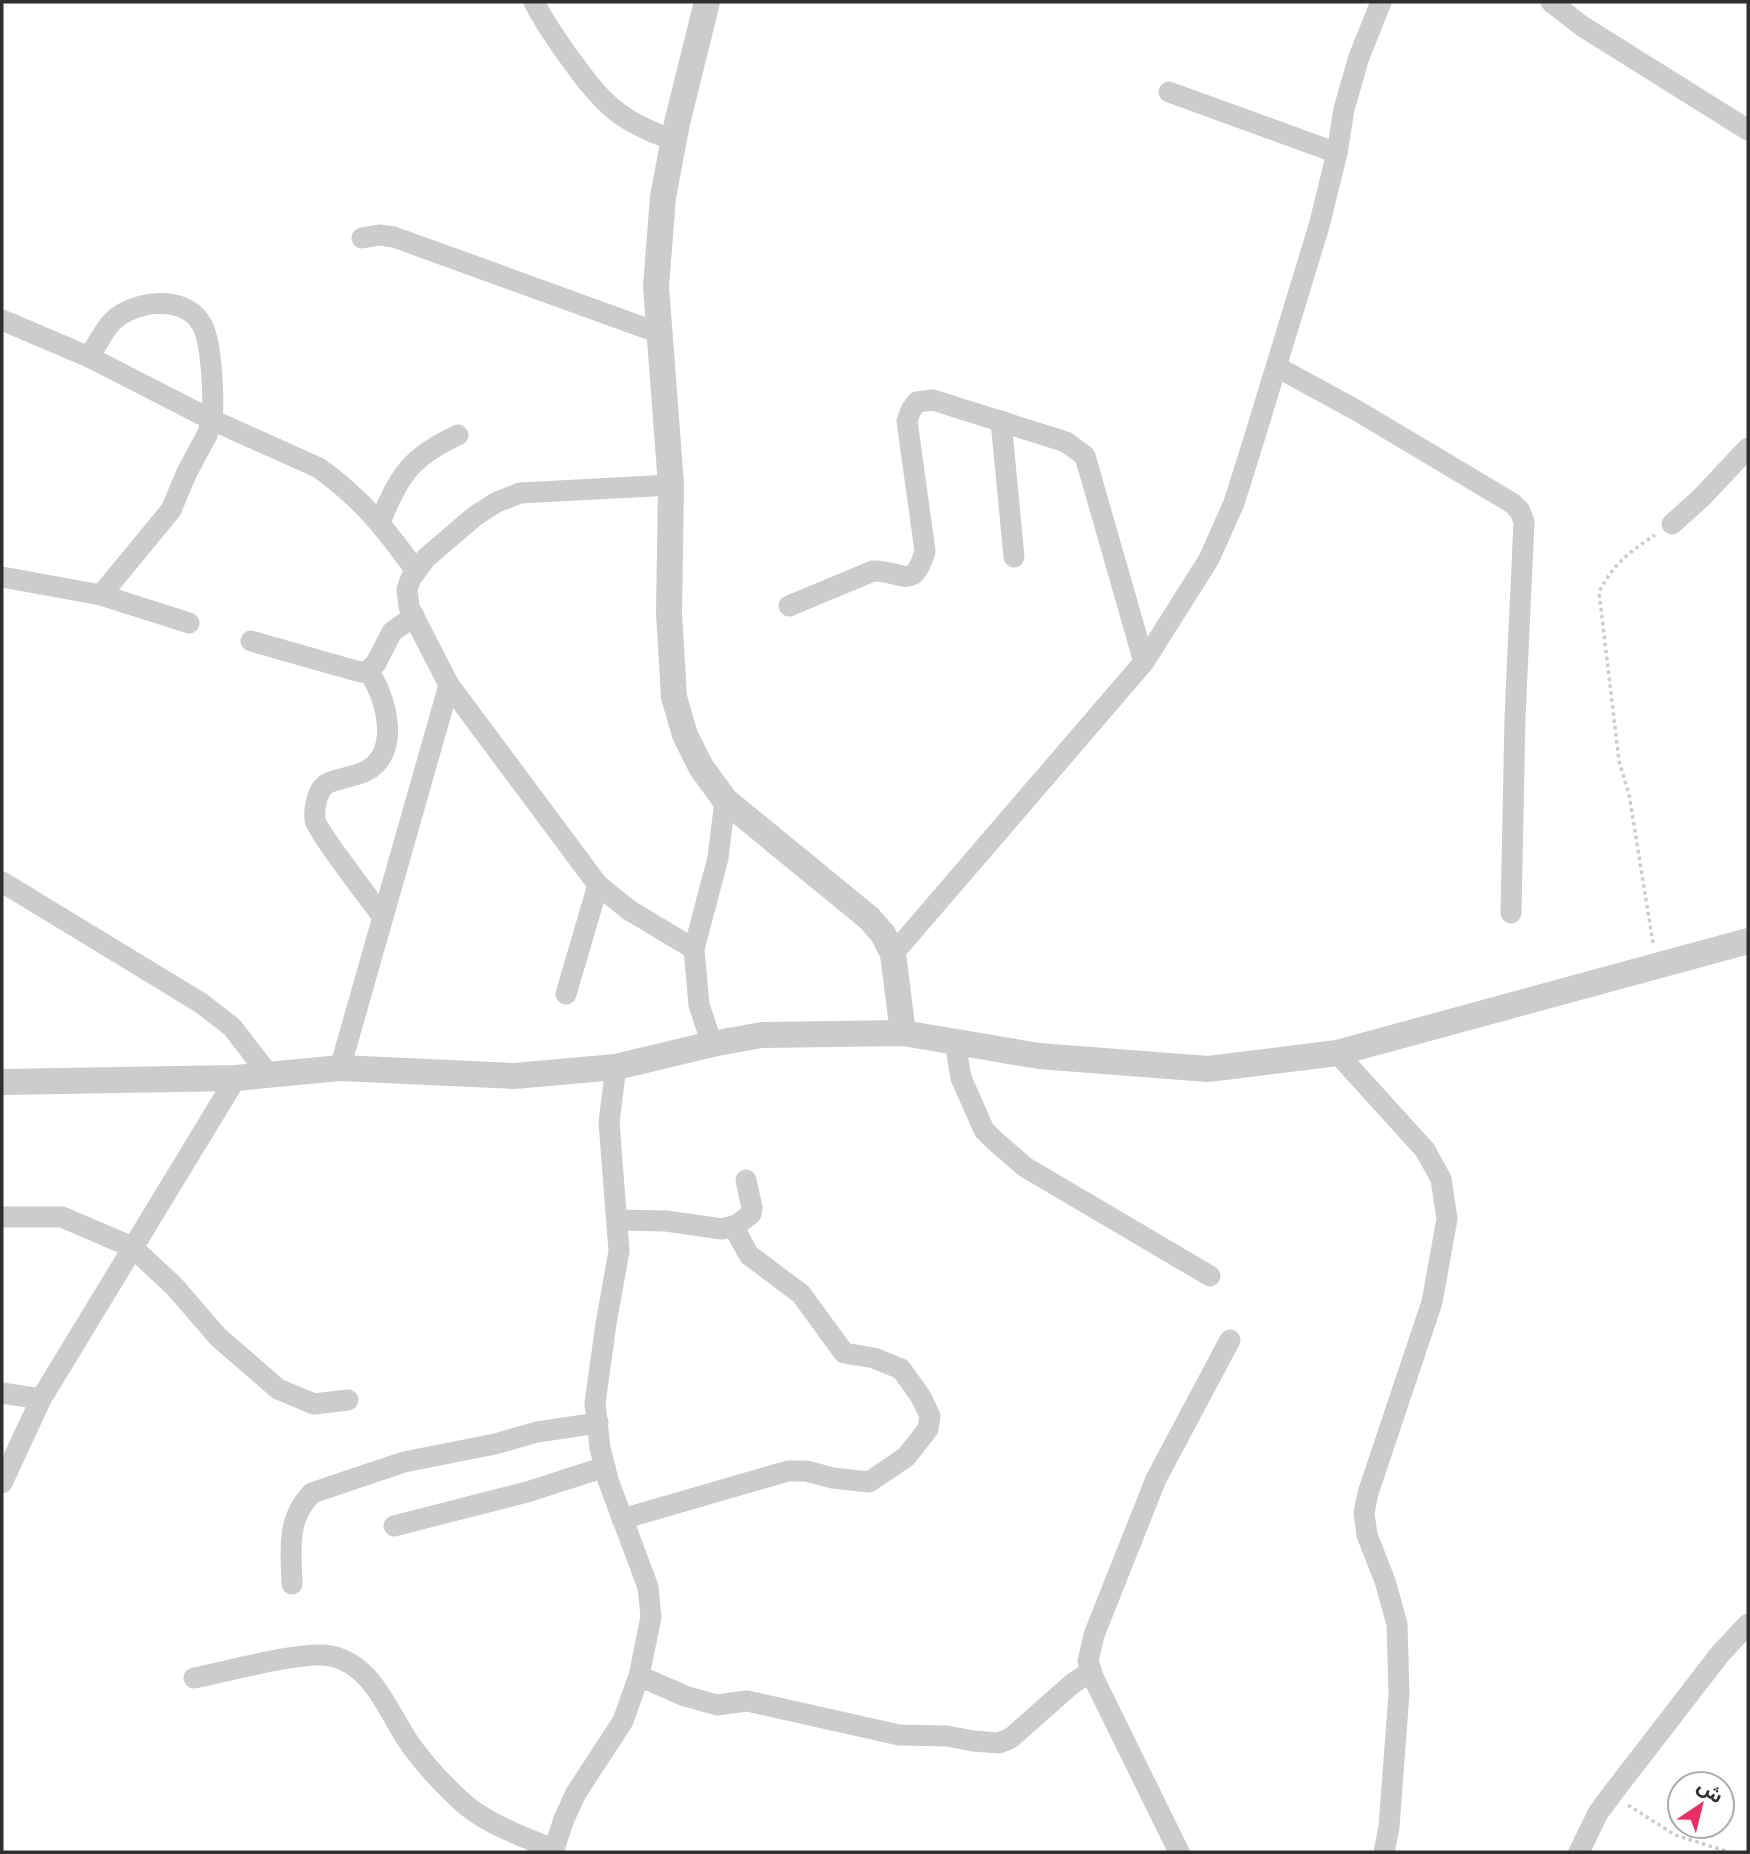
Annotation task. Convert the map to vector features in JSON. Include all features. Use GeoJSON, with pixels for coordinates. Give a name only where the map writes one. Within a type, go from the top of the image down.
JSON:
{"type":"FeatureCollection","features":[{"type":"Feature","properties":{"kind":"street"},"geometry":{"type":"LineString","coordinates":[[534,2],[542,18],[595,94],[626,120],[674,140]]}},
{"type":"Feature","properties":{"kind":"street"},"geometry":{"type":"LineString","coordinates":[[708,2],[663,197],[656,286],[670,485],[669,613],[674,697],[685,735],[701,767],[725,800],[869,918],[883,934],[893,954],[903,1033]]}},
{"type":"Feature","properties":{"kind":"street"},"geometry":{"type":"LineString","coordinates":[[893,954],[1144,662],[1209,559],[1234,503],[1277,367],[1319,226],[1359,57],[1381,2]]}},
{"type":"Feature","properties":{"kind":"street"},"geometry":{"type":"LineString","coordinates":[[1551,2],[1594,33],[1748,130]]}},
{"type":"Feature","properties":{"kind":"street"},"geometry":{"type":"LineString","coordinates":[[1169,92],[1337,152]]}},
{"type":"Feature","properties":{"kind":"street"},"geometry":{"type":"LineString","coordinates":[[362,238],[379,235],[394,237],[659,333]]}},
{"type":"Feature","properties":{"kind":"street"},"geometry":{"type":"LineString","coordinates":[[89,357],[110,323],[133,308],[163,303],[182,307],[201,322],[209,349],[213,408],[207,435],[171,510],[101,595]]}},
{"type":"Feature","properties":{"kind":"street"},"geometry":{"type":"LineString","coordinates":[[2,320],[89,357],[212,420],[319,468],[349,491],[380,522],[416,571]]}},
{"type":"Feature","properties":{"kind":"street"},"geometry":{"type":"LineString","coordinates":[[1277,367],[1356,410],[1512,503],[1520,511],[1524,522],[1515,717],[1511,913]]}},
{"type":"Feature","properties":{"kind":"street"},"geometry":{"type":"LineString","coordinates":[[789,606],[873,571],[884,571],[903,578],[913,575],[921,564],[925,551],[907,421],[917,402],[933,400],[1066,442],[1086,456],[1144,662]]}},
{"type":"Feature","properties":{"kind":"street"},"geometry":{"type":"LineString","coordinates":[[1001,421],[1014,557]]}},
{"type":"Feature","properties":{"kind":"street"},"geometry":{"type":"LineString","coordinates":[[380,522],[394,490],[409,466],[431,448],[458,435]]}},
{"type":"Feature","properties":{"kind":"street"},"geometry":{"type":"LineString","coordinates":[[1672,524],[1701,498],[1748,448]]}},
{"type":"Feature","properties":{"kind":"street"},"geometry":{"type":"LineString","coordinates":[[670,485],[520,493],[497,502],[475,516],[426,558],[407,589],[409,607],[449,685],[597,885],[629,909],[694,949]]}},
{"type":"Feature","properties":{"kind":"street"},"geometry":{"type":"LineString","coordinates":[[2,577],[101,595],[188,623]]}},
{"type":"Feature","properties":{"kind":"street"},"geometry":{"type":"LineString","coordinates":[[251,641],[360,672],[368,671],[376,663],[392,632],[414,616]]}},
{"type":"Feature","properties":{"kind":"street"},"geometry":{"type":"LineString","coordinates":[[368,671],[383,697],[387,722],[385,747],[379,760],[368,770],[325,785],[316,800],[315,822],[382,916]]}},
{"type":"Feature","properties":{"kind":"street"},"geometry":{"type":"LineString","coordinates":[[340,1068],[449,685]]}},
{"type":"Feature","properties":{"kind":"street"},"geometry":{"type":"LineString","coordinates":[[712,1044],[699,1005],[694,949],[718,858],[725,800]]}},
{"type":"Feature","properties":{"kind":"street"},"geometry":{"type":"LineString","coordinates":[[2,882],[201,1003],[232,1027],[269,1075]]}},
{"type":"Feature","properties":{"kind":"street"},"geometry":{"type":"LineString","coordinates":[[566,994],[597,885]]}},
{"type":"Feature","properties":{"kind":"street"},"geometry":{"type":"LineString","coordinates":[[2,1083],[236,1078],[340,1068],[514,1076],[616,1068],[712,1044],[762,1035],[903,1033],[1039,1056],[1208,1069],[1337,1053],[1748,942]]}},
{"type":"Feature","properties":{"kind":"street"},"geometry":{"type":"LineString","coordinates":[[955,1042],[961,1078],[984,1130],[995,1141],[1025,1167],[1210,1276]]}},
{"type":"Feature","properties":{"kind":"street"},"geometry":{"type":"LineString","coordinates":[[1337,1053],[1425,1150],[1441,1179],[1447,1219],[1432,1302],[1368,1493],[1364,1513],[1367,1535],[1385,1581],[1397,1624],[1399,1694],[1389,1827],[1384,1852]]}},
{"type":"Feature","properties":{"kind":"street"},"geometry":{"type":"LineString","coordinates":[[194,1678],[307,1656],[330,1656],[351,1664],[376,1687],[411,1745],[458,1799],[474,1812],[553,1851],[576,1793],[623,1721],[647,1648],[651,1617],[648,1587],[622,1519],[600,1448],[595,1403],[597,1376],[620,1251],[609,1122],[616,1068]]}},
{"type":"Feature","properties":{"kind":"street"},"geometry":{"type":"LineString","coordinates":[[3,1477],[41,1399],[236,1078]]}},
{"type":"Feature","properties":{"kind":"street"},"geometry":{"type":"LineString","coordinates":[[617,1220],[666,1221],[722,1229],[733,1226],[751,1214],[746,1180]]}},
{"type":"Feature","properties":{"kind":"street"},"geometry":{"type":"LineString","coordinates":[[2,1217],[62,1217],[132,1247],[174,1286],[218,1337],[278,1389],[314,1404],[348,1400]]}},
{"type":"Feature","properties":{"kind":"street"},"geometry":{"type":"LineString","coordinates":[[622,1519],[788,1471],[806,1471],[833,1478],[869,1482],[906,1457],[928,1429],[930,1416],[921,1397],[901,1369],[874,1358],[844,1353],[801,1294],[749,1255],[733,1226]]}},
{"type":"Feature","properties":{"kind":"street"},"geometry":{"type":"LineString","coordinates":[[1179,1852],[1088,1661],[1094,1635],[1156,1479],[1230,1340]]}},
{"type":"Feature","properties":{"kind":"street"},"geometry":{"type":"LineString","coordinates":[[2,1393],[41,1399]]}},
{"type":"Feature","properties":{"kind":"street"},"geometry":{"type":"LineString","coordinates":[[292,1584],[293,1524],[301,1504],[312,1493],[404,1462],[495,1444],[537,1432],[598,1423]]}},
{"type":"Feature","properties":{"kind":"street"},"geometry":{"type":"LineString","coordinates":[[394,1526],[527,1492],[605,1467]]}},
{"type":"Feature","properties":{"kind":"street"},"geometry":{"type":"LineString","coordinates":[[1579,1852],[1598,1813],[1612,1794],[1720,1654],[1748,1624]]}},
{"type":"Feature","properties":{"kind":"street"},"geometry":{"type":"LineString","coordinates":[[639,1676],[685,1696],[717,1705],[747,1701],[899,1735],[947,1736],[999,1743],[1011,1738],[1072,1684],[1091,1671]]}},
{"type":"Feature","properties":{"kind":"path"},"geometry":{"type":"LineString","coordinates":[[1657,966],[1629,794],[1619,761],[1599,592],[1623,555],[1672,524]]}},
{"type":"Feature","properties":{"kind":"path"},"geometry":{"type":"LineString","coordinates":[[1612,1794],[1675,1835],[1730,1852]]}}]}
